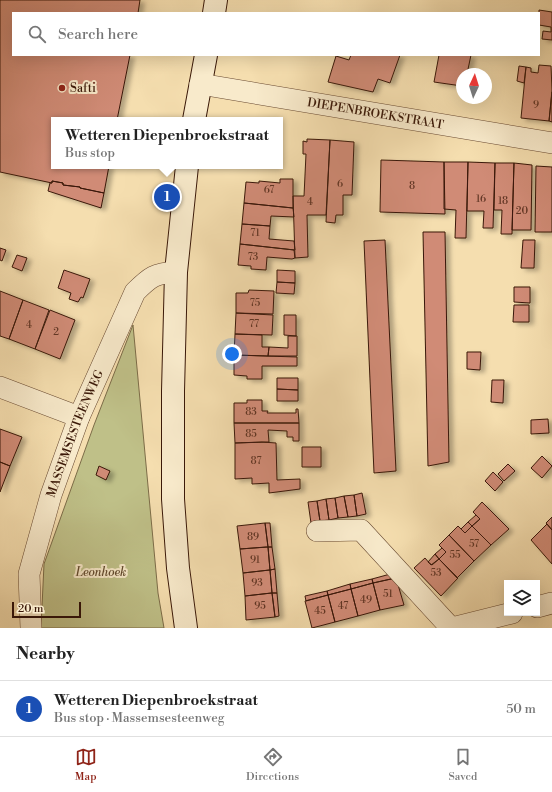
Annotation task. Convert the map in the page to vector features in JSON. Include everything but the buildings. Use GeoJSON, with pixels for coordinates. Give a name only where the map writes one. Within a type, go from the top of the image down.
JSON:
{"type":"FeatureCollection","features":[{"type":"Feature","properties":{"kind":"main road"},"geometry":{"type":"LineString","coordinates":[[214,12],[216,0]]}},
{"type":"Feature","properties":{"kind":"main road"},"geometry":{"type":"LineString","coordinates":[[194,117],[206,56]]}},
{"type":"Feature","properties":{"kind":"main road"},"geometry":{"type":"LineString","coordinates":[[186,628],[178,568],[173,500],[176,272],[187,169]]}},
{"type":"Feature","properties":{"kind":"street","name":"DIEPENBROEKSTRAAT"},"geometry":{"type":"LineString","coordinates":[[200,84],[552,143]]}},
{"type":"Feature","properties":{"kind":"street","name":"MASSEMSESTEENWEG"},"geometry":{"type":"LineString","coordinates":[[31,628],[28,574],[51,495],[80,417],[135,292],[150,277],[162,273],[176,272]]}},
{"type":"Feature","properties":{"kind":"street"},"geometry":{"type":"LineString","coordinates":[[0,387],[80,417]]}},
{"type":"Feature","properties":{"kind":"street"},"geometry":{"type":"LineString","coordinates":[[317,531],[361,530],[452,628],[504,615]]}},
{"type":"Feature","properties":{"kind":"street"},"geometry":{"type":"LineString","coordinates":[[540,606],[552,603]]}},
{"type":"Feature","properties":{"kind":"green space","name":"Leonhoek"},"geometry":{"type":"Polygon","coordinates":[[[133,325],[158,593],[164,628],[41,628],[44,564],[94,425],[133,325]]]}},
{"type":"Feature","properties":{"kind":"place","name":"Safti"},"geometry":{"type":"Point","coordinates":[62,88]}},
{"type":"Feature","properties":{"kind":"place","name":"Wetteren Diepenbroekstraat"},"geometry":{"type":"Point","coordinates":[167,197]}}]}
